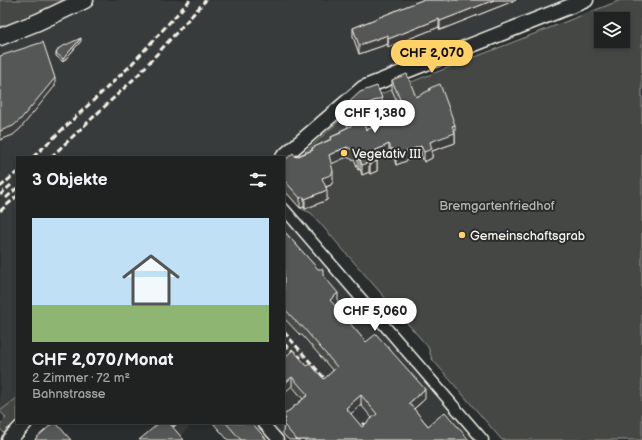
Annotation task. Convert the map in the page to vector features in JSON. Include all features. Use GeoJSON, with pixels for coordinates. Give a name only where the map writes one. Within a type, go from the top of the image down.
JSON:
{"type":"FeatureCollection","features":[{"type":"Feature","properties":{"kind":"main road"},"geometry":{"type":"LineString","coordinates":[[0,37],[38,22],[84,0]]}},
{"type":"Feature","properties":{"kind":"street"},"geometry":{"type":"LineString","coordinates":[[284,156],[362,88],[586,0]]}},
{"type":"Feature","properties":{"kind":"street"},"geometry":{"type":"LineString","coordinates":[[285,210],[483,440]]}},
{"type":"Feature","properties":{"kind":"street"},"geometry":{"type":"LineString","coordinates":[[9,440],[24,424]]}},
{"type":"Feature","properties":{"kind":"street"},"geometry":{"type":"LineString","coordinates":[[264,424],[278,440]]}},
{"type":"Feature","properties":{"kind":"shaded area"},"geometry":{"type":"Polygon","coordinates":[[[93,0],[586,0],[377,81],[284,156],[16,156],[16,399],[0,411],[0,39],[93,0]]]}},
{"type":"Feature","properties":{"kind":"shaded area"},"geometry":{"type":"Polygon","coordinates":[[[285,220],[476,440],[271,440],[258,424],[285,424],[285,220]]]}},
{"type":"Feature","properties":{"kind":"shaded area"},"geometry":{"type":"Polygon","coordinates":[[[163,424],[193,424],[182,434],[182,438],[179,440],[163,424]]]}},
{"type":"Feature","properties":{"kind":"green space"},"geometry":{"type":"Polygon","coordinates":[[[0,0],[67,0],[26,18],[0,27],[0,0]]]}},
{"type":"Feature","properties":{"kind":"green space","name":"Bremgartenfriedhof"},"geometry":{"type":"Polygon","coordinates":[[[621,0],[642,0],[642,440],[502,440],[432,359],[428,347],[311,213],[300,208],[285,191],[285,170],[360,102],[621,0]]]}},
{"type":"Feature","properties":{"kind":"green space"},"geometry":{"type":"Polygon","coordinates":[[[16,399],[16,424],[13,429],[8,428],[4,433],[0,429],[0,424],[6,418],[0,411],[16,399]]]}},
{"type":"Feature","properties":{"kind":"building"},"geometry":{"type":"Polygon","coordinates":[[[422,0],[494,0],[388,39],[388,35],[359,45],[353,28],[422,0]]]}},
{"type":"Feature","properties":{"kind":"building"},"geometry":{"type":"Polygon","coordinates":[[[81,38],[63,59],[56,53],[59,48],[81,38]]]}},
{"type":"Feature","properties":{"kind":"building"},"geometry":{"type":"Polygon","coordinates":[[[43,42],[55,78],[20,120],[13,126],[0,131],[0,56],[43,42]]]}},
{"type":"Feature","properties":{"kind":"building"},"geometry":{"type":"Polygon","coordinates":[[[407,74],[416,97],[430,90],[430,88],[440,84],[455,125],[452,126],[455,133],[430,142],[432,149],[424,152],[421,146],[396,155],[394,149],[391,149],[389,144],[374,151],[377,161],[370,164],[369,162],[362,165],[360,159],[358,160],[355,151],[347,147],[337,151],[329,155],[333,171],[331,175],[322,178],[327,190],[305,199],[304,197],[300,198],[285,181],[285,160],[293,153],[296,157],[313,150],[312,148],[332,139],[331,137],[341,133],[340,131],[351,126],[345,106],[360,92],[377,86],[382,98],[360,106],[361,109],[358,110],[366,130],[384,123],[379,112],[401,102],[392,80],[407,74]]]}},
{"type":"Feature","properties":{"kind":"building"},"geometry":{"type":"Polygon","coordinates":[[[285,232],[318,269],[323,269],[323,275],[338,293],[330,300],[366,342],[376,334],[425,389],[409,403],[428,426],[445,412],[469,440],[297,440],[283,424],[285,424],[285,414],[308,395],[292,377],[285,383],[285,357],[293,350],[307,366],[310,364],[324,379],[337,367],[302,326],[300,326],[285,309],[285,232]],[[361,395],[346,408],[362,427],[377,414],[361,395]]]}},
{"type":"Feature","properties":{"kind":"building"},"geometry":{"type":"Polygon","coordinates":[[[52,424],[57,424],[71,440],[35,440],[52,424]]]}},
{"type":"Feature","properties":{"kind":"building"},"geometry":{"type":"Polygon","coordinates":[[[158,424],[170,424],[184,440],[139,440],[158,424]]]}},
{"type":"Feature","properties":{"kind":"building"},"geometry":{"type":"Polygon","coordinates":[[[227,424],[253,424],[267,440],[241,440],[227,424]]]}},
{"type":"Feature","properties":{"kind":"railway"},"geometry":{"type":"LineString","coordinates":[[34,156],[129,67],[190,0]]}},
{"type":"Feature","properties":{"kind":"railway"},"geometry":{"type":"LineString","coordinates":[[52,156],[137,76],[206,0]]}},
{"type":"Feature","properties":{"kind":"railway"},"geometry":{"type":"LineString","coordinates":[[0,187],[16,173]]}},
{"type":"Feature","properties":{"kind":"railway"},"geometry":{"type":"LineString","coordinates":[[0,195],[11,185]]}},
{"type":"Feature","properties":{"kind":"railway"},"geometry":{"type":"LineString","coordinates":[[6,198],[16,189]]}},
{"type":"Feature","properties":{"kind":"railway"},"geometry":{"type":"LineString","coordinates":[[0,211],[16,197]]}},
{"type":"Feature","properties":{"kind":"railway"},"geometry":{"type":"LineString","coordinates":[[285,333],[331,386]]}},
{"type":"Feature","properties":{"kind":"railway"},"geometry":{"type":"LineString","coordinates":[[285,345],[301,358]]}},
{"type":"Feature","properties":{"kind":"railway"},"geometry":{"type":"LineString","coordinates":[[363,423],[378,440]]}},
{"type":"Feature","properties":{"kind":"place","name":"Vegetativ III"},"geometry":{"type":"Point","coordinates":[344,153]}},
{"type":"Feature","properties":{"kind":"place","name":"Gemeinschaftsgrab"},"geometry":{"type":"Point","coordinates":[462,235]}}]}
